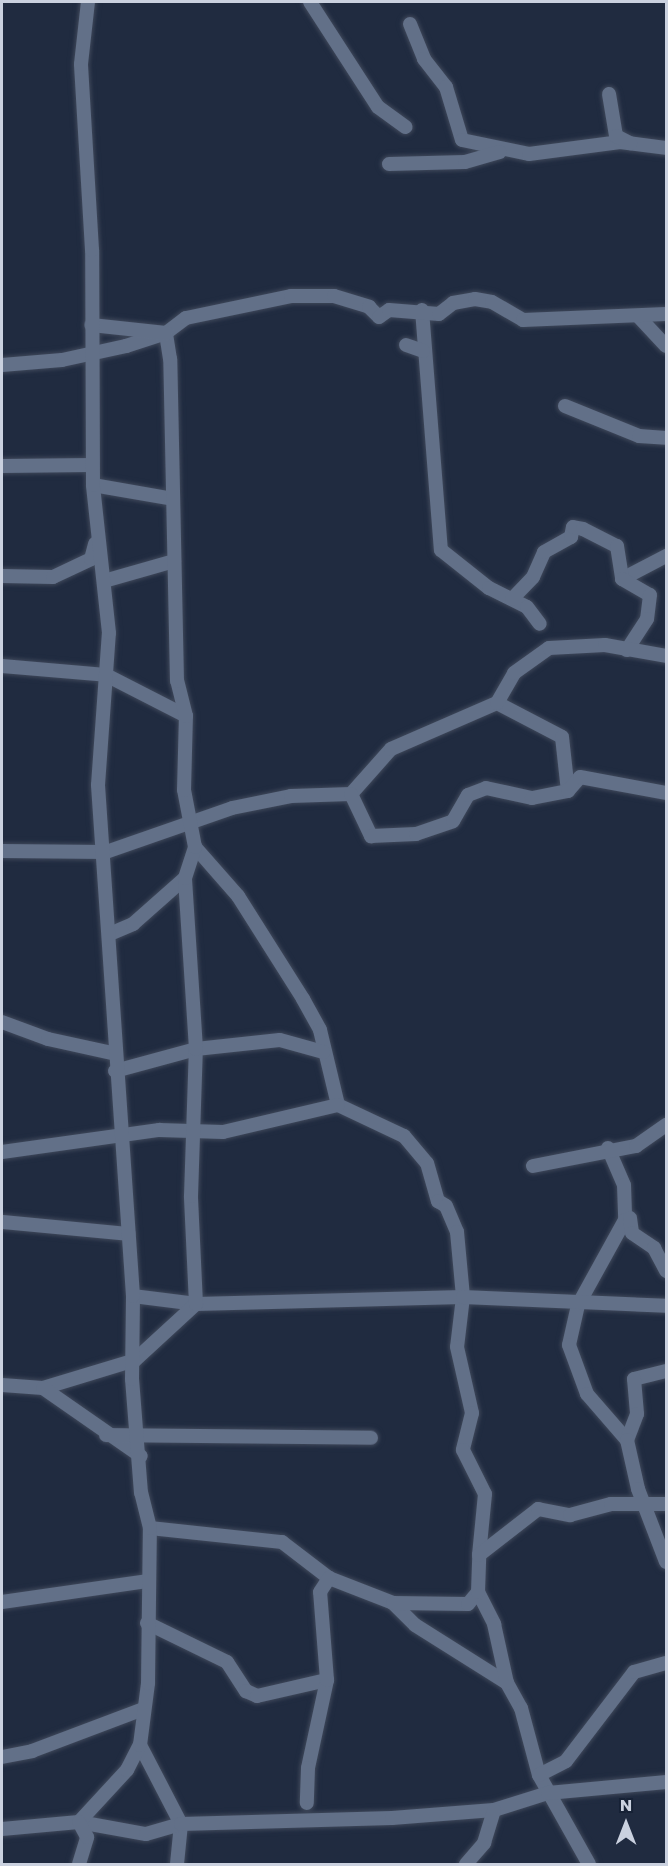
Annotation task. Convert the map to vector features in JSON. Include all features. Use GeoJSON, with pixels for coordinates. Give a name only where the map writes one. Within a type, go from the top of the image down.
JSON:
{"type":"FeatureCollection","features":[{"type":"Feature","properties":{"kind":"street"},"geometry":{"type":"LineString","coordinates":[[79,1822],[127,1770],[140,1745],[150,1528],[141,1493],[133,1296],[122,1139],[112,1053],[112,933],[98,785],[106,675],[104,581],[95,543],[91,325],[81,64],[88,2]]}},
{"type":"Feature","properties":{"kind":"street"},"geometry":{"type":"LineString","coordinates":[[310,2],[378,107],[406,126]]}},
{"type":"Feature","properties":{"kind":"street"},"geometry":{"type":"LineString","coordinates":[[410,24],[424,59],[446,87],[462,140],[500,152],[529,154],[620,142],[636,147],[666,148]]}},
{"type":"Feature","properties":{"kind":"street"},"geometry":{"type":"LineString","coordinates":[[609,94],[616,136],[636,147]]}},
{"type":"Feature","properties":{"kind":"street"},"geometry":{"type":"LineString","coordinates":[[389,164],[465,162],[500,152]]}},
{"type":"Feature","properties":{"kind":"street"},"geometry":{"type":"LineString","coordinates":[[2,365],[91,352],[166,333],[186,318],[291,296],[334,296],[369,307],[379,317],[389,310],[416,316],[422,310]]}},
{"type":"Feature","properties":{"kind":"street"},"geometry":{"type":"LineString","coordinates":[[422,310],[439,314],[453,303],[475,299],[492,302],[523,320],[666,314]]}},
{"type":"Feature","properties":{"kind":"street"},"geometry":{"type":"LineString","coordinates":[[422,310],[423,351],[441,550],[489,588],[512,599],[540,624]]}},
{"type":"Feature","properties":{"kind":"street"},"geometry":{"type":"LineString","coordinates":[[638,316],[666,346]]}},
{"type":"Feature","properties":{"kind":"street"},"geometry":{"type":"LineString","coordinates":[[91,325],[166,333]]}},
{"type":"Feature","properties":{"kind":"street"},"geometry":{"type":"LineString","coordinates":[[166,333],[174,426],[173,499],[177,681],[186,716],[184,790],[195,847],[238,896],[303,999],[320,1030],[323,1052],[338,1105]]}},
{"type":"Feature","properties":{"kind":"street"},"geometry":{"type":"LineString","coordinates":[[406,345],[423,351]]}},
{"type":"Feature","properties":{"kind":"street"},"geometry":{"type":"LineString","coordinates":[[564,406],[639,436],[666,438]]}},
{"type":"Feature","properties":{"kind":"street"},"geometry":{"type":"LineString","coordinates":[[2,466],[92,465]]}},
{"type":"Feature","properties":{"kind":"street"},"geometry":{"type":"LineString","coordinates":[[93,485],[173,499]]}},
{"type":"Feature","properties":{"kind":"street"},"geometry":{"type":"LineString","coordinates":[[512,599],[533,577],[544,552],[571,537],[573,527],[617,546],[622,579]]}},
{"type":"Feature","properties":{"kind":"street"},"geometry":{"type":"LineString","coordinates":[[2,576],[53,577],[91,559],[95,543]]}},
{"type":"Feature","properties":{"kind":"street"},"geometry":{"type":"LineString","coordinates":[[622,579],[666,556]]}},
{"type":"Feature","properties":{"kind":"street"},"geometry":{"type":"LineString","coordinates":[[104,581],[174,561]]}},
{"type":"Feature","properties":{"kind":"street"},"geometry":{"type":"LineString","coordinates":[[622,579],[650,595],[647,619],[627,650]]}},
{"type":"Feature","properties":{"kind":"street"},"geometry":{"type":"LineString","coordinates":[[2,852],[106,852],[190,824],[291,796],[351,794],[391,749],[497,703],[514,673],[549,648],[627,650],[666,656]]}},
{"type":"Feature","properties":{"kind":"street"},"geometry":{"type":"LineString","coordinates":[[2,666],[106,675],[186,716]]}},
{"type":"Feature","properties":{"kind":"street"},"geometry":{"type":"LineString","coordinates":[[497,703],[562,737],[567,791]]}},
{"type":"Feature","properties":{"kind":"street"},"geometry":{"type":"LineString","coordinates":[[351,794],[371,836],[416,834],[453,821],[468,795],[486,788],[532,798],[567,791],[580,777],[666,793]]}},
{"type":"Feature","properties":{"kind":"street"},"geometry":{"type":"LineString","coordinates":[[2,1385],[43,1388],[135,1360],[196,1304],[192,1196],[196,1135],[196,1048],[185,878],[195,847]]}},
{"type":"Feature","properties":{"kind":"street"},"geometry":{"type":"LineString","coordinates":[[112,933],[133,924],[185,878]]}},
{"type":"Feature","properties":{"kind":"street"},"geometry":{"type":"LineString","coordinates":[[2,1022],[48,1039],[112,1053]]}},
{"type":"Feature","properties":{"kind":"street"},"geometry":{"type":"LineString","coordinates":[[115,1071],[196,1048],[280,1040],[323,1052]]}},
{"type":"Feature","properties":{"kind":"street"},"geometry":{"type":"LineString","coordinates":[[2,1152],[122,1139],[159,1130],[196,1135],[338,1105],[404,1136],[427,1163],[438,1201],[446,1206],[458,1232],[463,1297],[457,1347],[472,1413],[463,1450],[485,1494],[478,1592],[494,1624],[507,1683],[521,1708],[539,1775],[589,1864]]}},
{"type":"Feature","properties":{"kind":"street"},"geometry":{"type":"LineString","coordinates":[[533,1166],[608,1148],[636,1146],[666,1125]]}},
{"type":"Feature","properties":{"kind":"street"},"geometry":{"type":"LineString","coordinates":[[608,1148],[624,1185],[625,1220],[578,1305],[569,1345],[574,1370],[614,1430],[627,1440]]}},
{"type":"Feature","properties":{"kind":"street"},"geometry":{"type":"LineString","coordinates":[[630,1218],[632,1233],[654,1248],[666,1271]]}},
{"type":"Feature","properties":{"kind":"street"},"geometry":{"type":"LineString","coordinates":[[2,1222],[128,1234]]}},
{"type":"Feature","properties":{"kind":"street"},"geometry":{"type":"LineString","coordinates":[[133,1296],[196,1304],[463,1297],[578,1305],[666,1306]]}},
{"type":"Feature","properties":{"kind":"street"},"geometry":{"type":"LineString","coordinates":[[666,1371],[634,1379],[637,1414],[627,1440],[643,1505],[666,1563]]}},
{"type":"Feature","properties":{"kind":"street"},"geometry":{"type":"LineString","coordinates":[[43,1388],[106,1435],[141,1456]]}},
{"type":"Feature","properties":{"kind":"street"},"geometry":{"type":"LineString","coordinates":[[106,1435],[371,1438]]}},
{"type":"Feature","properties":{"kind":"street"},"geometry":{"type":"LineString","coordinates":[[479,1555],[538,1509],[570,1515],[611,1504],[666,1504]]}},
{"type":"Feature","properties":{"kind":"street"},"geometry":{"type":"LineString","coordinates":[[150,1528],[272,1539],[329,1578],[393,1603],[468,1604],[478,1592]]}},
{"type":"Feature","properties":{"kind":"street"},"geometry":{"type":"LineString","coordinates":[[307,1803],[308,1768],[327,1680],[320,1592],[329,1578]]}},
{"type":"Feature","properties":{"kind":"street"},"geometry":{"type":"LineString","coordinates":[[2,1602],[148,1581]]}},
{"type":"Feature","properties":{"kind":"street"},"geometry":{"type":"LineString","coordinates":[[393,1603],[415,1624],[507,1683]]}},
{"type":"Feature","properties":{"kind":"street"},"geometry":{"type":"LineString","coordinates":[[147,1623],[227,1662],[246,1691],[257,1696],[327,1680]]}},
{"type":"Feature","properties":{"kind":"street"},"geometry":{"type":"LineString","coordinates":[[539,1775],[566,1761],[634,1672],[666,1663]]}},
{"type":"Feature","properties":{"kind":"street"},"geometry":{"type":"LineString","coordinates":[[2,1757],[32,1751],[143,1709]]}},
{"type":"Feature","properties":{"kind":"street"},"geometry":{"type":"LineString","coordinates":[[140,1745],[181,1824],[177,1864]]}},
{"type":"Feature","properties":{"kind":"street"},"geometry":{"type":"LineString","coordinates":[[2,1829],[79,1822],[146,1834],[181,1824],[278,1825],[494,1810],[548,1793],[666,1782]]}},
{"type":"Feature","properties":{"kind":"street"},"geometry":{"type":"LineString","coordinates":[[466,1864],[484,1843],[494,1810]]}},
{"type":"Feature","properties":{"kind":"street"},"geometry":{"type":"LineString","coordinates":[[79,1822],[87,1836],[79,1864]]}}]}
